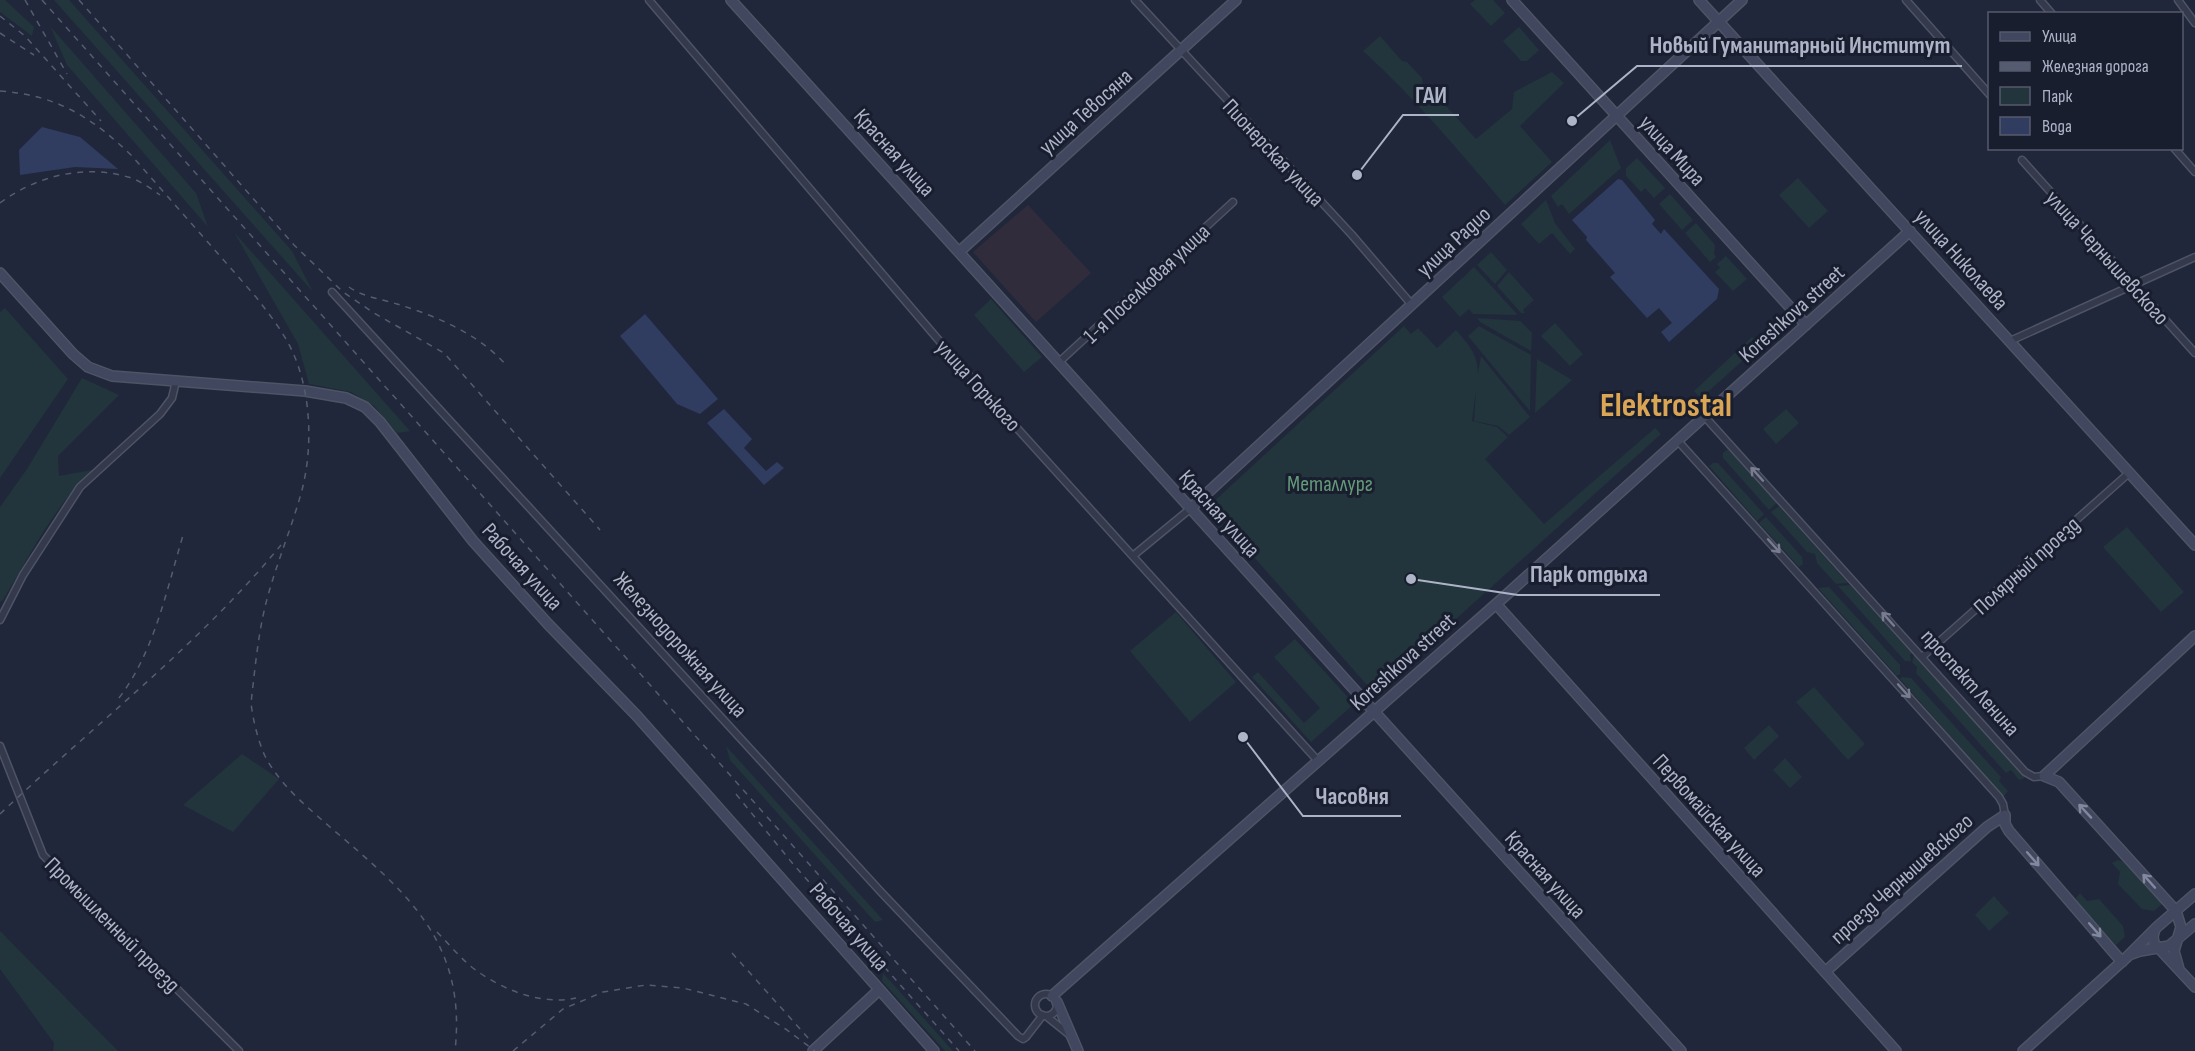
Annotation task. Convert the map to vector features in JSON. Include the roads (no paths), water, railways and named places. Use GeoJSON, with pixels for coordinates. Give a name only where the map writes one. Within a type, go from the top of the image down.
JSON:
{"type":"FeatureCollection","features":[{"type":"Feature","properties":{"kind":"main road","name":"Красная улица"},"geometry":{"type":"LineString","coordinates":[[731,0],[1681,1051]]}},
{"type":"Feature","properties":{"kind":"main road","name":"улица Тевосяна"},"geometry":{"type":"LineString","coordinates":[[959,252],[1236,0]]}},
{"type":"Feature","properties":{"kind":"main road","name":"улица Мира"},"geometry":{"type":"LineString","coordinates":[[1512,0],[1806,325]]}},
{"type":"Feature","properties":{"kind":"main road","name":"улица Николаева"},"geometry":{"type":"LineString","coordinates":[[1699,0],[2195,545]]}},
{"type":"Feature","properties":{"kind":"main road","name":"улица Радио"},"geometry":{"type":"LineString","coordinates":[[1190,509],[1742,0]]}},
{"type":"Feature","properties":{"kind":"main road","name":"Koreshkova street"},"geometry":{"type":"LineString","coordinates":[[1054,999],[1295,786],[1318,761],[1705,417],[1910,231]]}},
{"type":"Feature","properties":{"kind":"main road","name":"Рабочая улица"},"geometry":{"type":"LineString","coordinates":[[0,273],[73,354],[88,367],[112,376],[305,391],[346,398],[365,407],[380,422],[472,541],[637,716],[934,1051]]}},
{"type":"Feature","properties":{"kind":"main road","name":"Первомайская улица"},"geometry":{"type":"LineString","coordinates":[[1496,604],[1896,1051]]}},
{"type":"Feature","properties":{"kind":"main road"},"geometry":{"type":"LineString","coordinates":[[2044,776],[2195,636]]}},
{"type":"Feature","properties":{"kind":"main road","name":"проспект Ленина"},"geometry":{"type":"LineString","coordinates":[[2044,776],[2059,782],[2176,911],[2181,927]]}},
{"type":"Feature","properties":{"kind":"main road"},"geometry":{"type":"LineString","coordinates":[[2005,815],[2005,825],[2009,831],[2125,959]]}},
{"type":"Feature","properties":{"kind":"main road","name":"проезд Чернышевского"},"geometry":{"type":"LineString","coordinates":[[1825,972],[1987,827],[2005,815]]}},
{"type":"Feature","properties":{"kind":"main road"},"geometry":{"type":"LineString","coordinates":[[2023,1051],[2195,894]]}},
{"type":"Feature","properties":{"kind":"main road"},"geometry":{"type":"LineString","coordinates":[[2168,918],[2177,921],[2181,927],[2174,951],[2179,969]]}},
{"type":"Feature","properties":{"kind":"main road"},"geometry":{"type":"LineString","coordinates":[[2125,959],[2140,951],[2169,946],[2195,924]]}},
{"type":"Feature","properties":{"kind":"main road"},"geometry":{"type":"LineString","coordinates":[[2157,927],[2152,940],[2195,987]]}},
{"type":"Feature","properties":{"kind":"main road"},"geometry":{"type":"LineString","coordinates":[[813,1051],[879,990]]}},
{"type":"Feature","properties":{"kind":"main road"},"geometry":{"type":"LineString","coordinates":[[1054,999],[1077,1051]]}},
{"type":"Feature","properties":{"kind":"street","name":"улица Горького"},"geometry":{"type":"LineString","coordinates":[[648,0],[945,348],[1318,761]]}},
{"type":"Feature","properties":{"kind":"street","name":"Пионерская улица"},"geometry":{"type":"LineString","coordinates":[[1135,0],[1352,235],[1412,305]]}},
{"type":"Feature","properties":{"kind":"street"},"geometry":{"type":"LineString","coordinates":[[1906,0],[1988,94]]}},
{"type":"Feature","properties":{"kind":"street"},"geometry":{"type":"LineString","coordinates":[[2040,0],[2050,12]]}},
{"type":"Feature","properties":{"kind":"street"},"geometry":{"type":"LineString","coordinates":[[2178,0],[2195,23]]}},
{"type":"Feature","properties":{"kind":"street"},"geometry":{"type":"LineString","coordinates":[[2176,150],[2195,172]]}},
{"type":"Feature","properties":{"kind":"street","name":"улица Чернышевского"},"geometry":{"type":"LineString","coordinates":[[2022,160],[2195,353]]}},
{"type":"Feature","properties":{"kind":"street","name":"1-я Поселковая улица"},"geometry":{"type":"LineString","coordinates":[[1058,363],[1233,202]]}},
{"type":"Feature","properties":{"kind":"street"},"geometry":{"type":"LineString","coordinates":[[2010,341],[2195,257]]}},
{"type":"Feature","properties":{"kind":"street","name":"Железнодорожная улица"},"geometry":{"type":"LineString","coordinates":[[332,292],[873,884],[1018,1036],[1023,1039],[1045,1015]]}},
{"type":"Feature","properties":{"kind":"street"},"geometry":{"type":"LineString","coordinates":[[0,620],[23,575],[80,487],[160,414],[172,398],[176,381]]}},
{"type":"Feature","properties":{"kind":"street","name":"проспект Ленина"},"geometry":{"type":"LineString","coordinates":[[1705,417],[2025,772],[2034,777],[2044,776]]}},
{"type":"Feature","properties":{"kind":"street"},"geometry":{"type":"LineString","coordinates":[[1678,441],[1999,797],[2005,815]]}},
{"type":"Feature","properties":{"kind":"street","name":"Полярный проезд"},"geometry":{"type":"LineString","coordinates":[[1922,657],[2129,473]]}},
{"type":"Feature","properties":{"kind":"street"},"geometry":{"type":"LineString","coordinates":[[1134,555],[1190,509]]}},
{"type":"Feature","properties":{"kind":"street","name":"Промышленный проезд"},"geometry":{"type":"LineString","coordinates":[[0,746],[43,855],[239,1051]]}},
{"type":"Feature","properties":{"kind":"street"},"geometry":{"type":"LineString","coordinates":[[1045,1015],[1056,1010],[1054,999],[1043,995],[1037,1001],[1037,1009],[1073,1038]]}},
{"type":"Feature","properties":{"kind":"water"},"geometry":{"type":"Polygon","coordinates":[[[42,127],[80,137],[118,169],[75,167],[20,175],[19,150],[42,127]]]}},
{"type":"Feature","properties":{"kind":"water"},"geometry":{"type":"Polygon","coordinates":[[[1618,179],[1622,180],[1655,220],[1652,224],[1661,234],[1664,229],[1719,289],[1717,299],[1669,342],[1661,332],[1672,323],[1659,308],[1647,318],[1610,277],[1615,273],[1572,220],[1618,179]]]}},
{"type":"Feature","properties":{"kind":"water"},"geometry":{"type":"Polygon","coordinates":[[[645,314],[718,399],[700,414],[677,404],[620,336],[645,314]]]}},
{"type":"Feature","properties":{"kind":"water"},"geometry":{"type":"Polygon","coordinates":[[[724,409],[752,439],[744,448],[766,471],[777,462],[784,468],[764,485],[707,423],[724,409]]]}},
{"type":"Feature","properties":{"kind":"railway"},"geometry":{"type":"LineString","coordinates":[[25,0],[67,74]]}},
{"type":"Feature","properties":{"kind":"railway"},"geometry":{"type":"LineString","coordinates":[[42,0],[975,1051]]}},
{"type":"Feature","properties":{"kind":"railway"},"geometry":{"type":"LineString","coordinates":[[79,0],[294,245],[343,292],[374,313],[444,353],[600,530]]}},
{"type":"Feature","properties":{"kind":"railway"},"geometry":{"type":"LineString","coordinates":[[0,16],[25,36],[101,121]]}},
{"type":"Feature","properties":{"kind":"railway"},"geometry":{"type":"LineString","coordinates":[[0,33],[34,55]]}},
{"type":"Feature","properties":{"kind":"railway"},"geometry":{"type":"LineString","coordinates":[[0,91],[20,93],[57,103],[88,120],[117,142],[132,156],[256,297],[277,325],[294,355],[307,404],[308,456],[302,490],[271,585],[261,625],[251,703],[254,723],[265,756],[286,786],[383,874],[426,922],[441,949],[451,979],[456,1012],[455,1051]]}},
{"type":"Feature","properties":{"kind":"railway"},"geometry":{"type":"LineString","coordinates":[[0,203],[45,179],[78,172],[111,173],[128,177],[160,195]]}},
{"type":"Feature","properties":{"kind":"railway"},"geometry":{"type":"LineString","coordinates":[[349,287],[366,295],[427,314],[456,327],[483,344],[506,365]]}},
{"type":"Feature","properties":{"kind":"railway"},"geometry":{"type":"LineString","coordinates":[[119,698],[131,680],[151,640],[184,532]]}},
{"type":"Feature","properties":{"kind":"railway"},"geometry":{"type":"LineString","coordinates":[[0,814],[181,651],[216,617],[281,545]]}},
{"type":"Feature","properties":{"kind":"railway"},"geometry":{"type":"LineString","coordinates":[[736,794],[793,864],[959,1051]]}},
{"type":"Feature","properties":{"kind":"railway"},"geometry":{"type":"LineString","coordinates":[[437,932],[468,964],[502,986],[526,995],[551,1000],[576,998]]}},
{"type":"Feature","properties":{"kind":"railway"},"geometry":{"type":"LineString","coordinates":[[732,953],[810,1040]]}},
{"type":"Feature","properties":{"kind":"railway"},"geometry":{"type":"LineString","coordinates":[[513,1051],[563,1009],[603,992],[646,985],[683,988],[746,1004],[815,1051]]}},
{"type":"Feature","properties":{"kind":"place","name":"Новый Гуманитарный Институт"},"geometry":{"type":"Point","coordinates":[1572,121]}},
{"type":"Feature","properties":{"kind":"place","name":"ГАИ"},"geometry":{"type":"Point","coordinates":[1357,175]}},
{"type":"Feature","properties":{"kind":"place","name":"Парк отдыха"},"geometry":{"type":"Point","coordinates":[1411,579]}},
{"type":"Feature","properties":{"kind":"place","name":"Часовня"},"geometry":{"type":"Point","coordinates":[1243,737]}},
{"type":"Feature","properties":{"kind":"district","name":"Elektrostal"},"geometry":{"type":"Point","coordinates":[1666,404]}},
{"type":"Feature","properties":{"kind":"park label","name":"Металлург"},"geometry":{"type":"Point","coordinates":[1330,483]}}]}
